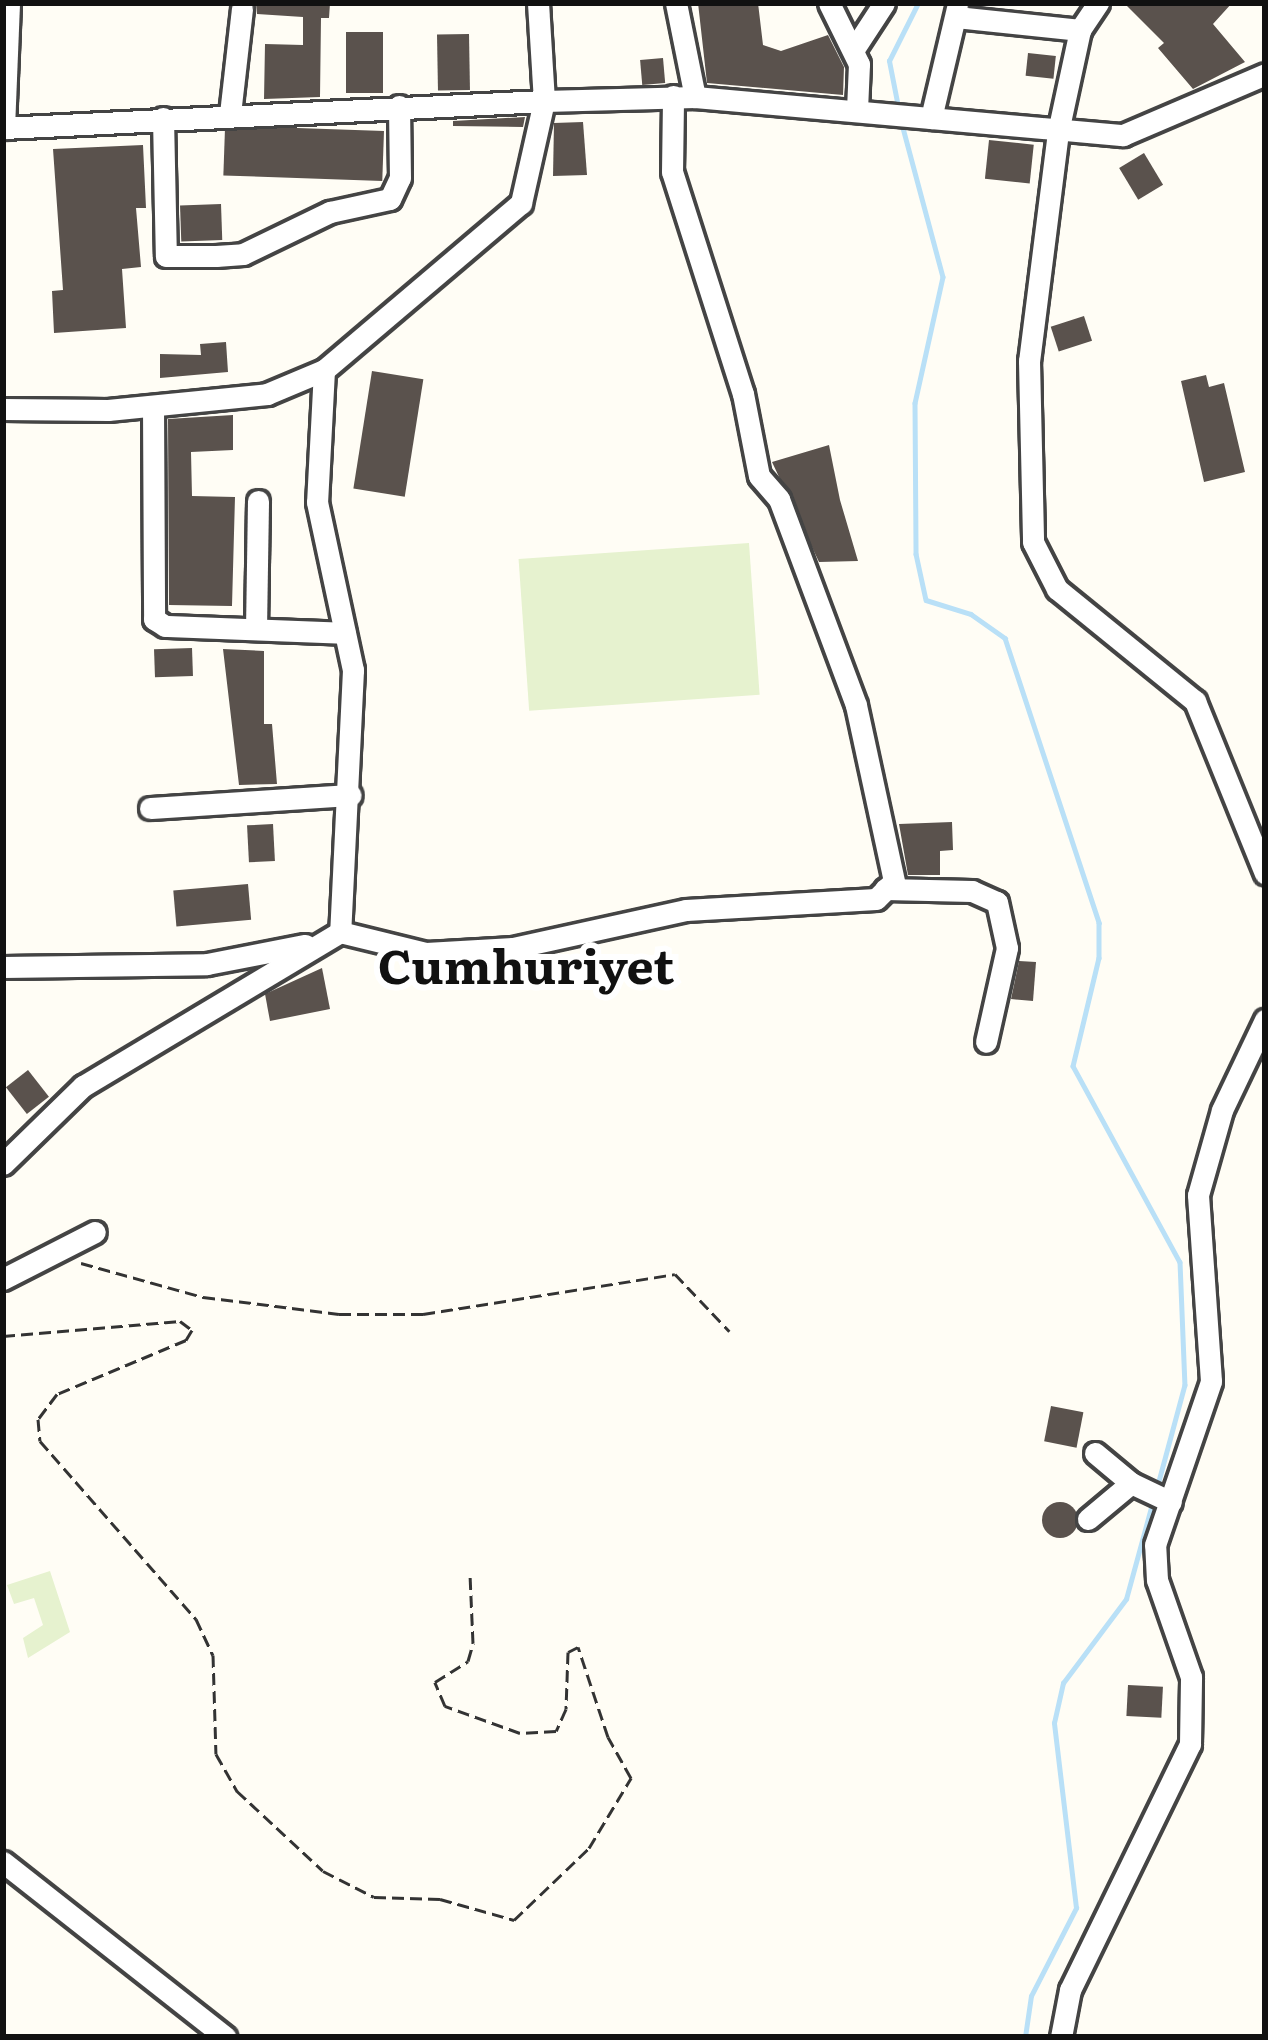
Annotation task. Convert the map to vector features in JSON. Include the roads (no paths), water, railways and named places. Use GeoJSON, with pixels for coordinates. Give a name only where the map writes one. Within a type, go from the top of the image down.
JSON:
{"type":"FeatureCollection","features":[{"type":"Feature","properties":{"kind":"street"},"geometry":{"type":"LineString","coordinates":[[9,3],[3,128],[684,96],[1123,135],[1265,74]]}},
{"type":"Feature","properties":{"kind":"street"},"geometry":{"type":"LineString","coordinates":[[3,409],[153,406],[267,394],[324,370],[521,203],[544,101],[538,3]]}},
{"type":"Feature","properties":{"kind":"street"},"geometry":{"type":"LineString","coordinates":[[3,967],[207,964],[331,937],[427,953],[513,948],[686,910],[876,899],[894,881],[856,705],[779,500],[759,476],[743,394],[672,172],[684,96],[676,3]]}},
{"type":"Feature","properties":{"kind":"street"},"geometry":{"type":"LineString","coordinates":[[829,3],[854,49],[864,111]]}},
{"type":"Feature","properties":{"kind":"street"},"geometry":{"type":"LineString","coordinates":[[854,49],[884,3]]}},
{"type":"Feature","properties":{"kind":"street"},"geometry":{"type":"LineString","coordinates":[[1098,3],[1080,30],[1058,132],[1029,361],[1033,542],[1057,590],[1195,701],[1265,873]]}},
{"type":"Feature","properties":{"kind":"street"},"geometry":{"type":"LineString","coordinates":[[230,114],[242,9]]}},
{"type":"Feature","properties":{"kind":"street"},"geometry":{"type":"LineString","coordinates":[[920,117],[956,10],[1080,30]]}},
{"type":"Feature","properties":{"kind":"street"},"geometry":{"type":"LineString","coordinates":[[163,118],[166,256],[216,256],[242,254],[330,212],[390,199],[400,178],[399,106]]}},
{"type":"Feature","properties":{"kind":"street"},"geometry":{"type":"LineString","coordinates":[[324,370],[316,502],[353,670],[351,795],[331,937]]}},
{"type":"Feature","properties":{"kind":"street"},"geometry":{"type":"LineString","coordinates":[[153,406],[154,619],[165,626],[345,633]]}},
{"type":"Feature","properties":{"kind":"street"},"geometry":{"type":"LineString","coordinates":[[256,629],[258,501]]}},
{"type":"Feature","properties":{"kind":"street"},"geometry":{"type":"LineString","coordinates":[[150,808],[351,795]]}},
{"type":"Feature","properties":{"kind":"street"},"geometry":{"type":"LineString","coordinates":[[885,889],[972,891],[997,902],[1007,948],[986,1042]]}},
{"type":"Feature","properties":{"kind":"street"},"geometry":{"type":"LineString","coordinates":[[3,1164],[83,1086],[331,937]]}},
{"type":"Feature","properties":{"kind":"street"},"geometry":{"type":"LineString","coordinates":[[1061,2037],[1070,1990],[1190,1744],[1191,1677],[1157,1580],[1155,1545],[1211,1382],[1198,1195],[1222,1110],[1265,1020]]}},
{"type":"Feature","properties":{"kind":"street"},"geometry":{"type":"LineString","coordinates":[[3,1280],[94,1232]]}},
{"type":"Feature","properties":{"kind":"street"},"geometry":{"type":"LineString","coordinates":[[1095,1453],[1131,1484],[1171,1502]]}},
{"type":"Feature","properties":{"kind":"street"},"geometry":{"type":"LineString","coordinates":[[1088,1519],[1131,1484]]}},
{"type":"Feature","properties":{"kind":"street"},"geometry":{"type":"LineString","coordinates":[[3,1862],[225,2037]]}},
{"type":"Feature","properties":{"kind":"waterway"},"geometry":{"type":"LineString","coordinates":[[898,107],[889,61],[918,3]]}},
{"type":"Feature","properties":{"kind":"waterway"},"geometry":{"type":"LineString","coordinates":[[902,124],[943,277],[915,403],[916,554],[926,600],[971,614],[1005,638],[1099,923],[1099,958],[1073,1066],[1180,1262],[1185,1385],[1157,1489]]}},
{"type":"Feature","properties":{"kind":"waterway"},"geometry":{"type":"LineString","coordinates":[[1025,2037],[1031,1996],[1076,1908],[1054,1723],[1063,1683],[1126,1599],[1153,1500]]}},
{"type":"Feature","properties":{"kind":"district","name":"Cumhuriyet"},"geometry":{"type":"Point","coordinates":[526,964]}}]}
